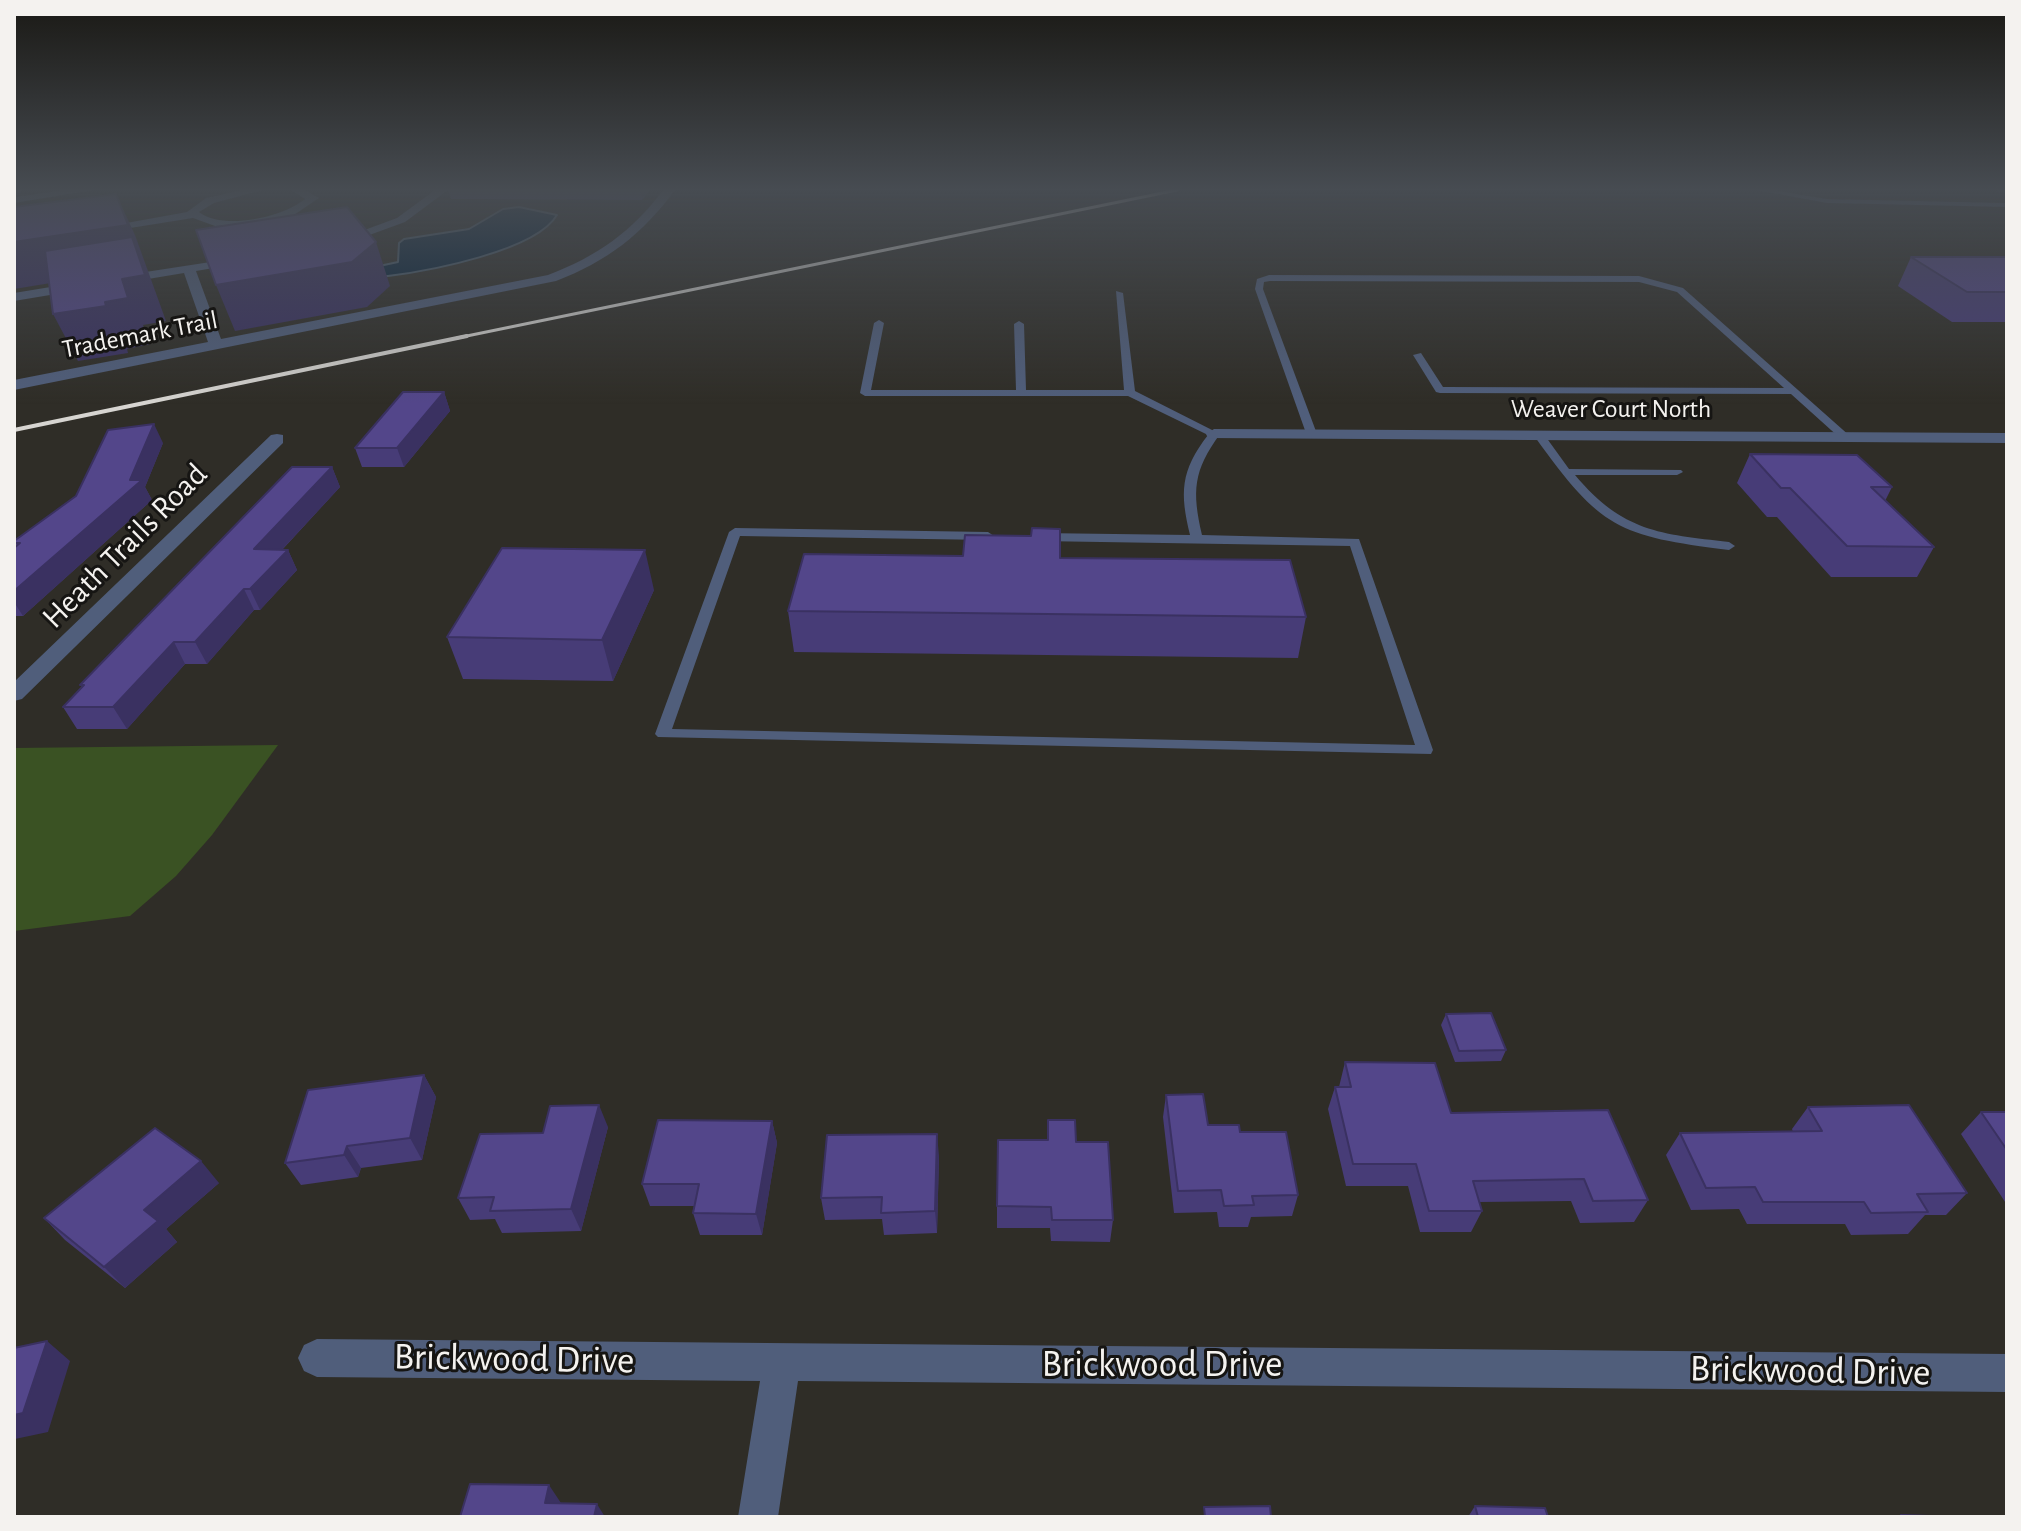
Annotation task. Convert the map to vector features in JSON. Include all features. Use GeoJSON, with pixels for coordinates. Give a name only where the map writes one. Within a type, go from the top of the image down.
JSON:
{"type":"FeatureCollection","features":[{"type":"Feature","properties":{"kind":"street"},"geometry":{"type":"LineString","coordinates":[[111,281],[228,261]]}},
{"type":"Feature","properties":{"kind":"street","name":"Trademark Trail"},"geometry":{"type":"LineString","coordinates":[[14,385],[477,294],[580,269],[592,261]]}},
{"type":"Feature","properties":{"kind":"street"},"geometry":{"type":"LineString","coordinates":[[189,268],[216,345]]}},
{"type":"Feature","properties":{"kind":"street"},"geometry":{"type":"LineString","coordinates":[[14,297],[95,284]]}},
{"type":"Feature","properties":{"kind":"street","name":"Weaver Court North"},"geometry":{"type":"LineString","coordinates":[[1214,434],[2007,438]]}},
{"type":"Feature","properties":{"kind":"street","name":"Heath Trails Road"},"geometry":{"type":"LineString","coordinates":[[14,694],[277,439]]}},
{"type":"Feature","properties":{"kind":"street","name":"Brickwood Drive"},"geometry":{"type":"LineString","coordinates":[[317,1358],[2007,1373]]}},
{"type":"Feature","properties":{"kind":"street"},"geometry":{"type":"LineString","coordinates":[[758,1517],[782,1362]]}},
{"type":"Feature","properties":{"kind":"lane"},"geometry":{"type":"LineString","coordinates":[[1311,434],[1259,289],[1260,281],[1269,278],[1639,279],[1667,284],[1680,290],[1845,437]]}},
{"type":"Feature","properties":{"kind":"lane"},"geometry":{"type":"LineString","coordinates":[[1119,293],[1130,393]]}},
{"type":"Feature","properties":{"kind":"lane"},"geometry":{"type":"LineString","coordinates":[[879,323],[865,393],[1130,393],[1214,434],[1196,456],[1186,492],[1197,539]]}},
{"type":"Feature","properties":{"kind":"lane"},"geometry":{"type":"LineString","coordinates":[[1019,324],[1021,393]]}},
{"type":"Feature","properties":{"kind":"lane"},"geometry":{"type":"LineString","coordinates":[[1418,355],[1440,390],[1794,391]]}},
{"type":"Feature","properties":{"kind":"lane"},"geometry":{"type":"LineString","coordinates":[[1539,435],[1590,503],[1622,526],[1668,538],[1729,546]]}},
{"type":"Feature","properties":{"kind":"lane"},"geometry":{"type":"LineString","coordinates":[[1566,472],[1677,472]]}},
{"type":"Feature","properties":{"kind":"lane"},"geometry":{"type":"LineString","coordinates":[[735,532],[1197,539],[1355,542],[1425,750],[663,734],[735,532]]}},
{"type":"Feature","properties":{"kind":"green space"},"geometry":{"type":"Polygon","coordinates":[[[278,745],[212,835],[176,876],[130,916],[14,931],[14,748],[278,745]]]}},
{"type":"Feature","properties":{"kind":"water"},"geometry":{"type":"Polygon","coordinates":[[[463,261],[388,276],[351,272],[398,262],[463,261]]]}},
{"type":"Feature","properties":{"kind":"building"},"geometry":{"type":"Polygon","coordinates":[[[46,261],[140,261],[145,275],[122,279],[128,298],[105,302],[106,306],[53,314],[46,261]]]}},
{"type":"Feature","properties":{"kind":"building"},"geometry":{"type":"Polygon","coordinates":[[[207,261],[353,261],[352,262],[216,285],[207,261]]]}},
{"type":"Feature","properties":{"kind":"building"},"geometry":{"type":"Polygon","coordinates":[[[1918,261],[2007,261],[2007,292],[1967,292],[1918,261]]]}},
{"type":"Feature","properties":{"kind":"building"},"geometry":{"type":"Polygon","coordinates":[[[403,392],[444,392],[397,448],[355,448],[403,392]]]}},
{"type":"Feature","properties":{"kind":"building"},"geometry":{"type":"Polygon","coordinates":[[[154,424],[130,480],[142,480],[14,591],[14,548],[20,543],[14,541],[76,496],[108,430],[154,424]]]}},
{"type":"Feature","properties":{"kind":"building"},"geometry":{"type":"Polygon","coordinates":[[[1750,454],[1857,455],[1892,487],[1871,487],[1934,547],[1847,546],[1790,488],[1781,488],[1750,454]]]}},
{"type":"Feature","properties":{"kind":"building"},"geometry":{"type":"Polygon","coordinates":[[[292,467],[332,467],[254,549],[288,550],[250,589],[244,589],[195,642],[174,642],[113,707],[63,707],[84,685],[80,685],[292,467]]]}},
{"type":"Feature","properties":{"kind":"building"},"geometry":{"type":"Polygon","coordinates":[[[1032,528],[1060,529],[1060,558],[1290,560],[1306,617],[788,611],[804,554],[963,556],[965,535],[1031,536],[1032,528]]]}},
{"type":"Feature","properties":{"kind":"building"},"geometry":{"type":"Polygon","coordinates":[[[502,548],[645,550],[602,640],[447,637],[502,548]]]}},
{"type":"Feature","properties":{"kind":"building"},"geometry":{"type":"Polygon","coordinates":[[[1491,1013],[1506,1050],[1459,1051],[1446,1014],[1491,1013]]]}},
{"type":"Feature","properties":{"kind":"building"},"geometry":{"type":"Polygon","coordinates":[[[1345,1062],[1435,1063],[1451,1113],[1608,1110],[1648,1200],[1593,1201],[1584,1179],[1473,1181],[1482,1211],[1429,1211],[1416,1164],[1353,1164],[1335,1087],[1351,1087],[1345,1062]]]}},
{"type":"Feature","properties":{"kind":"building"},"geometry":{"type":"Polygon","coordinates":[[[424,1075],[410,1138],[347,1146],[344,1155],[285,1163],[308,1090],[424,1075]]]}},
{"type":"Feature","properties":{"kind":"building"},"geometry":{"type":"Polygon","coordinates":[[[1203,1094],[1208,1125],[1239,1125],[1240,1132],[1286,1132],[1298,1195],[1252,1196],[1254,1205],[1224,1206],[1221,1190],[1178,1191],[1166,1095],[1203,1094]]]}},
{"type":"Feature","properties":{"kind":"building"},"geometry":{"type":"Polygon","coordinates":[[[599,1105],[571,1209],[490,1211],[494,1197],[458,1198],[480,1134],[543,1133],[550,1106],[599,1105]]]}},
{"type":"Feature","properties":{"kind":"building"},"geometry":{"type":"Polygon","coordinates":[[[1909,1105],[1967,1193],[1917,1194],[1928,1212],[1871,1213],[1864,1202],[1763,1202],[1755,1187],[1706,1188],[1680,1133],[1822,1131],[1808,1107],[1909,1105]]]}},
{"type":"Feature","properties":{"kind":"building"},"geometry":{"type":"Polygon","coordinates":[[[1981,1112],[2007,1112],[2007,1150],[1981,1112]]]}},
{"type":"Feature","properties":{"kind":"building"},"geometry":{"type":"Polygon","coordinates":[[[658,1120],[772,1121],[756,1214],[693,1213],[699,1184],[642,1184],[658,1120]]]}},
{"type":"Feature","properties":{"kind":"building"},"geometry":{"type":"Polygon","coordinates":[[[1048,1120],[1075,1120],[1076,1142],[1108,1142],[1113,1220],[1052,1220],[1051,1207],[997,1206],[998,1140],[1048,1140],[1048,1120]]]}},
{"type":"Feature","properties":{"kind":"building"},"geometry":{"type":"Polygon","coordinates":[[[155,1128],[201,1161],[144,1210],[158,1221],[104,1267],[44,1218],[155,1128]]]}},
{"type":"Feature","properties":{"kind":"building"},"geometry":{"type":"Polygon","coordinates":[[[937,1134],[935,1211],[881,1213],[882,1197],[821,1198],[827,1135],[937,1134]]]}},
{"type":"Feature","properties":{"kind":"building"},"geometry":{"type":"Polygon","coordinates":[[[47,1341],[23,1413],[14,1415],[14,1348],[47,1341]]]}},
{"type":"Feature","properties":{"kind":"building"},"geometry":{"type":"Polygon","coordinates":[[[470,1484],[549,1485],[545,1503],[597,1504],[594,1517],[460,1517],[470,1484]]]}},
{"type":"Feature","properties":{"kind":"building"},"geometry":{"type":"Polygon","coordinates":[[[1270,1506],[1271,1517],[1205,1517],[1204,1507],[1270,1506]]]}},
{"type":"Feature","properties":{"kind":"building"},"geometry":{"type":"Polygon","coordinates":[[[1475,1506],[1545,1508],[1548,1517],[1478,1517],[1475,1506]]]}},
{"type":"Feature","properties":{"kind":"building"},"geometry":{"type":"Polygon","coordinates":[[[1901,1515],[1957,1517],[1902,1517],[1901,1515]]]}},
{"type":"Feature","properties":{"kind":"railway"},"geometry":{"type":"LineString","coordinates":[[457,338],[829,261]]}},
{"type":"Feature","properties":{"kind":"railway"},"geometry":{"type":"LineString","coordinates":[[14,430],[467,336]]}}]}
